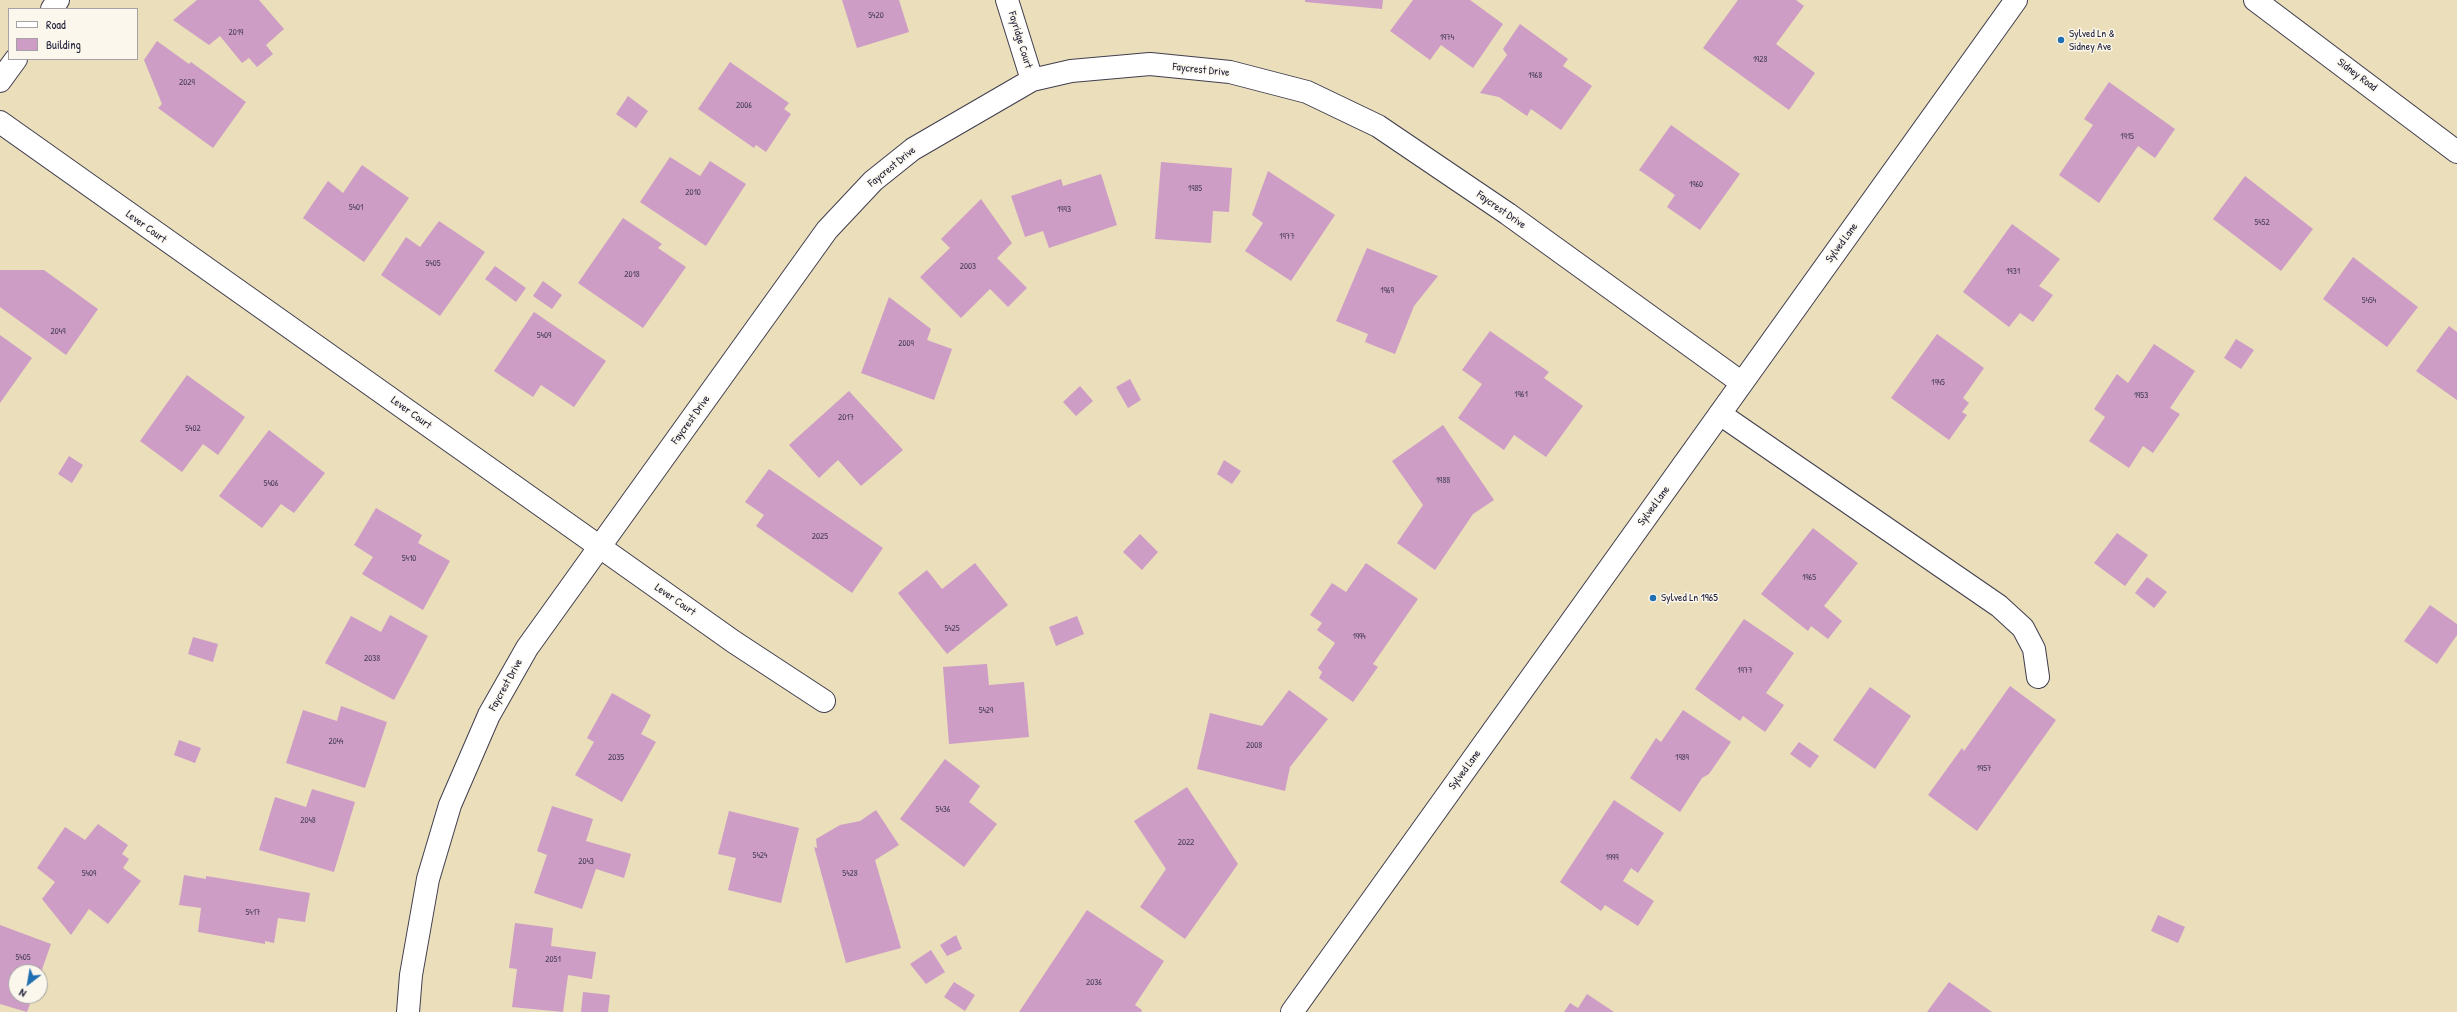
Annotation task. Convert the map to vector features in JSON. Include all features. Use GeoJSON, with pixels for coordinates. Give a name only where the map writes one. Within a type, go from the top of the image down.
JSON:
{"type":"FeatureCollection","features":[{"type":"Feature","properties":{"kind":"street","name":"Fayridge Court"},"geometry":{"type":"LineString","coordinates":[[1007,0],[1032,80]]}},
{"type":"Feature","properties":{"kind":"street","name":"Sylved Lane"},"geometry":{"type":"LineString","coordinates":[[1292,1012],[2016,0]]}},
{"type":"Feature","properties":{"kind":"street","name":"Sidney Road"},"geometry":{"type":"LineString","coordinates":[[2255,0],[2457,152]]}},
{"type":"Feature","properties":{"kind":"street"},"geometry":{"type":"LineString","coordinates":[[0,81],[15,60]]}},
{"type":"Feature","properties":{"kind":"street","name":"Faycrest Drive"},"geometry":{"type":"LineString","coordinates":[[408,1012],[411,975],[428,879],[450,805],[489,715],[527,648],[827,230],[873,181],[913,149],[1032,80],[1071,71],[1150,64],[1230,72],[1306,92],[1378,126],[1508,214],[1742,383]]}},
{"type":"Feature","properties":{"kind":"street","name":"Lever Court"},"geometry":{"type":"LineString","coordinates":[[0,122],[734,642],[824,701]]}},
{"type":"Feature","properties":{"kind":"street"},"geometry":{"type":"LineString","coordinates":[[1720,414],[1999,606],[2022,628],[2034,649],[2038,677]]}},
{"type":"Feature","properties":{"kind":"building"},"geometry":{"type":"Polygon","coordinates":[[[197,0],[259,0],[284,29],[266,45],[273,54],[257,67],[249,58],[242,63],[220,36],[209,45],[173,20],[197,0]]]}},
{"type":"Feature","properties":{"kind":"building"},"geometry":{"type":"Polygon","coordinates":[[[842,0],[899,0],[909,32],[857,48],[842,0]]]}},
{"type":"Feature","properties":{"kind":"building"},"geometry":{"type":"Polygon","coordinates":[[[1305,0],[1383,0],[1382,9],[1305,2],[1305,0]]]}},
{"type":"Feature","properties":{"kind":"building"},"geometry":{"type":"Polygon","coordinates":[[[1413,0],[1470,0],[1503,24],[1473,68],[1441,45],[1430,60],[1390,31],[1413,0]]]}},
{"type":"Feature","properties":{"kind":"building"},"geometry":{"type":"Polygon","coordinates":[[[1738,0],[1796,0],[1804,6],[1776,44],[1815,73],[1789,110],[1703,48],[1738,0]]]}},
{"type":"Feature","properties":{"kind":"building"},"geometry":{"type":"Polygon","coordinates":[[[1520,24],[1568,59],[1563,66],[1592,86],[1561,130],[1531,109],[1527,116],[1499,97],[1480,93],[1507,55],[1503,49],[1520,24]]]}},
{"type":"Feature","properties":{"kind":"building"},"geometry":{"type":"Polygon","coordinates":[[[157,41],[189,64],[191,62],[246,102],[213,148],[158,108],[162,104],[144,60],[157,41]]]}},
{"type":"Feature","properties":{"kind":"building"},"geometry":{"type":"Polygon","coordinates":[[[730,62],[789,103],[784,109],[791,114],[766,152],[756,145],[754,148],[698,109],[730,62]]]}},
{"type":"Feature","properties":{"kind":"building"},"geometry":{"type":"Polygon","coordinates":[[[2109,82],[2175,129],[2155,158],[2138,146],[2099,203],[2059,175],[2093,125],[2084,119],[2109,82]]]}},
{"type":"Feature","properties":{"kind":"building"},"geometry":{"type":"Polygon","coordinates":[[[628,96],[648,111],[636,128],[616,114],[628,96]]]}},
{"type":"Feature","properties":{"kind":"building"},"geometry":{"type":"Polygon","coordinates":[[[1671,125],[1740,174],[1700,230],[1667,207],[1675,195],[1639,170],[1671,125]]]}},
{"type":"Feature","properties":{"kind":"building"},"geometry":{"type":"Polygon","coordinates":[[[670,157],[700,176],[710,161],[746,184],[706,246],[640,202],[670,157]]]}},
{"type":"Feature","properties":{"kind":"building"},"geometry":{"type":"Polygon","coordinates":[[[1161,162],[1232,168],[1229,212],[1213,211],[1211,243],[1155,239],[1161,162]]]}},
{"type":"Feature","properties":{"kind":"building"},"geometry":{"type":"Polygon","coordinates":[[[362,165],[409,198],[364,262],[303,218],[328,181],[343,193],[362,165]]]}},
{"type":"Feature","properties":{"kind":"building"},"geometry":{"type":"Polygon","coordinates":[[[1268,171],[1335,215],[1291,281],[1245,251],[1263,223],[1252,215],[1268,171]]]}},
{"type":"Feature","properties":{"kind":"building"},"geometry":{"type":"Polygon","coordinates":[[[1101,174],[1117,225],[1049,248],[1043,231],[1025,237],[1011,196],[1061,179],[1063,186],[1101,174]]]}},
{"type":"Feature","properties":{"kind":"building"},"geometry":{"type":"Polygon","coordinates":[[[2245,176],[2313,229],[2281,271],[2213,219],[2245,176]]]}},
{"type":"Feature","properties":{"kind":"building"},"geometry":{"type":"Polygon","coordinates":[[[981,199],[1012,243],[997,258],[1027,288],[1008,307],[990,289],[961,318],[920,277],[950,248],[941,239],[981,199]]]}},
{"type":"Feature","properties":{"kind":"building"},"geometry":{"type":"Polygon","coordinates":[[[623,218],[662,244],[658,248],[686,267],[643,328],[578,283],[623,218]]]}},
{"type":"Feature","properties":{"kind":"building"},"geometry":{"type":"Polygon","coordinates":[[[439,221],[485,252],[440,316],[381,275],[406,237],[420,247],[439,221]]]}},
{"type":"Feature","properties":{"kind":"building"},"geometry":{"type":"Polygon","coordinates":[[[2012,224],[2060,259],[2039,286],[2053,295],[2033,322],[2020,313],[2009,327],[1963,292],[2012,224]]]}},
{"type":"Feature","properties":{"kind":"building"},"geometry":{"type":"Polygon","coordinates":[[[1367,248],[1438,276],[1414,306],[1395,354],[1365,342],[1368,334],[1336,321],[1367,248]]]}},
{"type":"Feature","properties":{"kind":"building"},"geometry":{"type":"Polygon","coordinates":[[[2353,257],[2418,307],[2387,347],[2323,299],[2353,257]]]}},
{"type":"Feature","properties":{"kind":"building"},"geometry":{"type":"Polygon","coordinates":[[[495,266],[526,288],[516,302],[485,279],[495,266]]]}},
{"type":"Feature","properties":{"kind":"building"},"geometry":{"type":"Polygon","coordinates":[[[0,270],[44,270],[98,309],[66,355],[0,307],[0,270]]]}},
{"type":"Feature","properties":{"kind":"building"},"geometry":{"type":"Polygon","coordinates":[[[543,281],[562,295],[552,309],[533,296],[543,281]]]}},
{"type":"Feature","properties":{"kind":"building"},"geometry":{"type":"Polygon","coordinates":[[[889,297],[931,329],[927,340],[952,349],[934,400],[861,373],[889,297]]]}},
{"type":"Feature","properties":{"kind":"building"},"geometry":{"type":"Polygon","coordinates":[[[534,312],[606,361],[574,407],[541,385],[533,397],[494,371],[534,312]]]}},
{"type":"Feature","properties":{"kind":"building"},"geometry":{"type":"Polygon","coordinates":[[[2449,326],[2457,332],[2457,400],[2416,371],[2449,326]]]}},
{"type":"Feature","properties":{"kind":"building"},"geometry":{"type":"Polygon","coordinates":[[[1490,331],[1549,372],[1544,378],[1583,406],[1546,457],[1514,435],[1504,450],[1458,418],[1482,384],[1462,370],[1490,331]]]}},
{"type":"Feature","properties":{"kind":"building"},"geometry":{"type":"Polygon","coordinates":[[[1937,334],[1984,368],[1963,398],[1969,403],[1962,412],[1967,415],[1949,440],[1891,398],[1937,334]]]}},
{"type":"Feature","properties":{"kind":"building"},"geometry":{"type":"Polygon","coordinates":[[[0,335],[32,358],[0,403],[0,335]]]}},
{"type":"Feature","properties":{"kind":"building"},"geometry":{"type":"Polygon","coordinates":[[[2236,339],[2254,350],[2241,369],[2224,358],[2236,339]]]}},
{"type":"Feature","properties":{"kind":"building"},"geometry":{"type":"Polygon","coordinates":[[[2154,344],[2195,371],[2170,408],[2180,414],[2153,453],[2143,446],[2129,468],[2089,441],[2105,417],[2094,409],[2117,374],[2128,383],[2154,344]]]}},
{"type":"Feature","properties":{"kind":"building"},"geometry":{"type":"Polygon","coordinates":[[[187,375],[245,417],[218,455],[203,444],[182,472],[140,441],[187,375]]]}},
{"type":"Feature","properties":{"kind":"building"},"geometry":{"type":"Polygon","coordinates":[[[1130,379],[1141,400],[1128,408],[1116,387],[1130,379]]]}},
{"type":"Feature","properties":{"kind":"building"},"geometry":{"type":"Polygon","coordinates":[[[1080,386],[1093,401],[1076,416],[1063,402],[1080,386]]]}},
{"type":"Feature","properties":{"kind":"building"},"geometry":{"type":"Polygon","coordinates":[[[849,391],[903,450],[861,486],[838,460],[819,478],[789,445],[849,391]]]}},
{"type":"Feature","properties":{"kind":"building"},"geometry":{"type":"Polygon","coordinates":[[[1443,425],[1494,500],[1473,514],[1435,570],[1397,543],[1423,505],[1392,461],[1443,425]]]}},
{"type":"Feature","properties":{"kind":"building"},"geometry":{"type":"Polygon","coordinates":[[[269,430],[325,473],[294,513],[281,504],[262,528],[219,496],[269,430]]]}},
{"type":"Feature","properties":{"kind":"building"},"geometry":{"type":"Polygon","coordinates":[[[69,456],[83,465],[72,483],[58,474],[69,456]]]}},
{"type":"Feature","properties":{"kind":"building"},"geometry":{"type":"Polygon","coordinates":[[[1224,460],[1241,471],[1232,484],[1217,474],[1224,460]]]}},
{"type":"Feature","properties":{"kind":"building"},"geometry":{"type":"Polygon","coordinates":[[[769,469],[883,548],[852,593],[756,526],[764,515],[745,502],[769,469]]]}},
{"type":"Feature","properties":{"kind":"building"},"geometry":{"type":"Polygon","coordinates":[[[376,508],[422,535],[418,543],[450,561],[423,610],[362,574],[373,557],[354,545],[376,508]]]}},
{"type":"Feature","properties":{"kind":"building"},"geometry":{"type":"Polygon","coordinates":[[[1813,528],[1858,563],[1824,606],[1842,621],[1828,639],[1811,626],[1808,631],[1761,594],[1813,528]]]}},
{"type":"Feature","properties":{"kind":"building"},"geometry":{"type":"Polygon","coordinates":[[[2117,533],[2148,555],[2125,586],[2094,563],[2117,533]]]}},
{"type":"Feature","properties":{"kind":"building"},"geometry":{"type":"Polygon","coordinates":[[[1140,534],[1158,552],[1142,570],[1123,552],[1140,534]]]}},
{"type":"Feature","properties":{"kind":"building"},"geometry":{"type":"Polygon","coordinates":[[[975,563],[1008,605],[947,654],[898,593],[927,570],[942,589],[975,563]]]}},
{"type":"Feature","properties":{"kind":"building"},"geometry":{"type":"Polygon","coordinates":[[[1366,563],[1418,599],[1373,664],[1378,667],[1353,702],[1319,678],[1322,672],[1318,668],[1335,643],[1317,630],[1322,623],[1310,615],[1332,583],[1346,592],[1366,563]]]}},
{"type":"Feature","properties":{"kind":"building"},"geometry":{"type":"Polygon","coordinates":[[[2147,577],[2167,592],[2154,608],[2135,593],[2147,577]]]}},
{"type":"Feature","properties":{"kind":"building"},"geometry":{"type":"Polygon","coordinates":[[[2430,605],[2457,624],[2457,635],[2437,664],[2404,641],[2430,605]]]}},
{"type":"Feature","properties":{"kind":"building"},"geometry":{"type":"Polygon","coordinates":[[[390,615],[428,636],[394,700],[325,663],[351,616],[381,632],[390,615]]]}},
{"type":"Feature","properties":{"kind":"building"},"geometry":{"type":"Polygon","coordinates":[[[1077,616],[1084,634],[1056,646],[1049,627],[1077,616]]]}},
{"type":"Feature","properties":{"kind":"building"},"geometry":{"type":"Polygon","coordinates":[[[1744,619],[1794,653],[1766,693],[1784,705],[1765,732],[1743,716],[1740,721],[1695,689],[1744,619]]]}},
{"type":"Feature","properties":{"kind":"building"},"geometry":{"type":"Polygon","coordinates":[[[193,637],[218,644],[213,662],[188,654],[193,637]]]}},
{"type":"Feature","properties":{"kind":"building"},"geometry":{"type":"Polygon","coordinates":[[[987,664],[989,685],[1024,682],[1029,737],[949,744],[943,667],[987,664]]]}},
{"type":"Feature","properties":{"kind":"building"},"geometry":{"type":"Polygon","coordinates":[[[2010,686],[2056,720],[1977,831],[1928,795],[1962,748],[1964,751],[2010,686]]]}},
{"type":"Feature","properties":{"kind":"building"},"geometry":{"type":"Polygon","coordinates":[[[1870,687],[1911,716],[1875,769],[1833,740],[1870,687]]]}},
{"type":"Feature","properties":{"kind":"building"},"geometry":{"type":"Polygon","coordinates":[[[1289,690],[1328,719],[1290,767],[1285,791],[1197,769],[1210,713],[1262,726],[1289,690]]]}},
{"type":"Feature","properties":{"kind":"building"},"geometry":{"type":"Polygon","coordinates":[[[612,693],[651,715],[641,734],[656,742],[622,802],[575,775],[594,742],[587,738],[612,693]]]}},
{"type":"Feature","properties":{"kind":"building"},"geometry":{"type":"Polygon","coordinates":[[[341,706],[387,722],[365,788],[286,763],[303,710],[337,721],[341,706]]]}},
{"type":"Feature","properties":{"kind":"building"},"geometry":{"type":"Polygon","coordinates":[[[1683,710],[1731,742],[1709,774],[1702,778],[1680,812],[1630,778],[1656,738],[1661,742],[1683,710]]]}},
{"type":"Feature","properties":{"kind":"building"},"geometry":{"type":"Polygon","coordinates":[[[179,740],[201,748],[195,763],[174,755],[179,740]]]}},
{"type":"Feature","properties":{"kind":"building"},"geometry":{"type":"Polygon","coordinates":[[[1799,742],[1819,756],[1810,768],[1790,754],[1799,742]]]}},
{"type":"Feature","properties":{"kind":"building"},"geometry":{"type":"Polygon","coordinates":[[[945,759],[980,786],[969,802],[997,824],[964,867],[900,819],[945,759]]]}},
{"type":"Feature","properties":{"kind":"building"},"geometry":{"type":"Polygon","coordinates":[[[1187,787],[1238,864],[1185,939],[1140,907],[1166,869],[1134,821],[1187,787]]]}},
{"type":"Feature","properties":{"kind":"building"},"geometry":{"type":"Polygon","coordinates":[[[312,789],[355,802],[334,872],[259,850],[275,797],[306,807],[312,789]]]}},
{"type":"Feature","properties":{"kind":"building"},"geometry":{"type":"Polygon","coordinates":[[[1614,800],[1664,833],[1638,873],[1631,868],[1623,881],[1654,901],[1638,926],[1605,905],[1601,911],[1560,882],[1614,800]]]}},
{"type":"Feature","properties":{"kind":"building"},"geometry":{"type":"Polygon","coordinates":[[[552,806],[593,819],[586,841],[631,854],[624,878],[596,869],[582,909],[534,893],[547,855],[537,851],[552,806]]]}},
{"type":"Feature","properties":{"kind":"building"},"geometry":{"type":"Polygon","coordinates":[[[876,810],[899,845],[875,860],[901,948],[846,963],[814,847],[817,848],[816,839],[840,825],[860,821],[876,810]]]}},
{"type":"Feature","properties":{"kind":"building"},"geometry":{"type":"Polygon","coordinates":[[[729,811],[799,828],[781,903],[728,890],[736,858],[718,854],[729,811]]]}},
{"type":"Feature","properties":{"kind":"building"},"geometry":{"type":"Polygon","coordinates":[[[98,824],[128,845],[122,854],[129,859],[123,868],[141,881],[108,924],[89,909],[71,935],[42,899],[55,882],[37,868],[65,827],[85,840],[98,824]]]}},
{"type":"Feature","properties":{"kind":"building"},"geometry":{"type":"Polygon","coordinates":[[[184,875],[206,879],[206,876],[310,893],[305,922],[278,918],[274,943],[265,941],[265,944],[198,932],[201,908],[179,905],[184,875]]]}},
{"type":"Feature","properties":{"kind":"building"},"geometry":{"type":"Polygon","coordinates":[[[1087,910],[1164,961],[1135,1005],[1142,1010],[1141,1012],[1019,1012],[1087,910]]]}},
{"type":"Feature","properties":{"kind":"building"},"geometry":{"type":"Polygon","coordinates":[[[2158,915],[2185,927],[2178,943],[2151,931],[2158,915]]]}},
{"type":"Feature","properties":{"kind":"building"},"geometry":{"type":"Polygon","coordinates":[[[515,923],[553,928],[551,946],[596,952],[592,979],[568,975],[563,1012],[512,1007],[517,969],[509,968],[515,923]]]}},
{"type":"Feature","properties":{"kind":"building"},"geometry":{"type":"Polygon","coordinates":[[[0,925],[51,944],[44,964],[8,964],[8,1004],[30,1004],[27,1012],[0,1004],[0,925]]]}},
{"type":"Feature","properties":{"kind":"building"},"geometry":{"type":"Polygon","coordinates":[[[956,935],[962,949],[947,956],[940,945],[956,935]]]}},
{"type":"Feature","properties":{"kind":"building"},"geometry":{"type":"Polygon","coordinates":[[[931,950],[945,972],[926,984],[910,964],[931,950]]]}},
{"type":"Feature","properties":{"kind":"building"},"geometry":{"type":"Polygon","coordinates":[[[954,982],[975,995],[965,1011],[944,997],[954,982]]]}},
{"type":"Feature","properties":{"kind":"building"},"geometry":{"type":"Polygon","coordinates":[[[1949,982],[1992,1012],[1927,1012],[1949,982]]]}},
{"type":"Feature","properties":{"kind":"building"},"geometry":{"type":"Polygon","coordinates":[[[583,992],[610,995],[608,1012],[581,1012],[583,992]]]}},
{"type":"Feature","properties":{"kind":"building"},"geometry":{"type":"Polygon","coordinates":[[[1587,994],[1614,1012],[1564,1012],[1570,1003],[1578,1008],[1587,994]]]}},
{"type":"Feature","properties":{"kind":"place","name":"Sylved Ln & Sidney Ave"},"geometry":{"type":"Point","coordinates":[2061,40]}},
{"type":"Feature","properties":{"kind":"place","name":"Sylved Ln 1965"},"geometry":{"type":"Point","coordinates":[1653,598]}}]}
